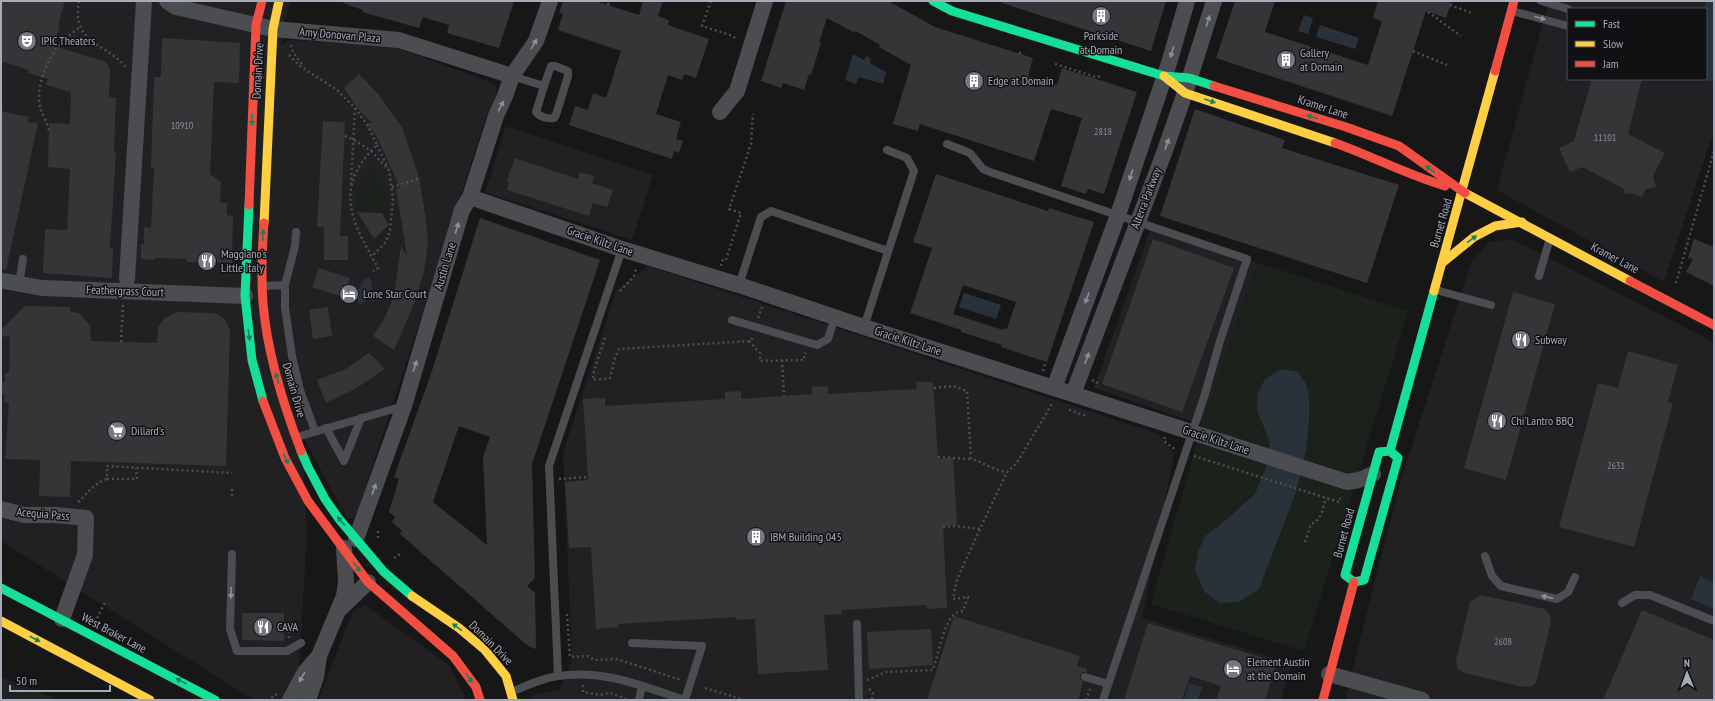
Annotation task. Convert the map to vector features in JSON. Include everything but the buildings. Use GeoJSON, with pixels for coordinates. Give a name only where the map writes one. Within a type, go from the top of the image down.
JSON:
{"type":"FeatureCollection","features":[{"type":"Feature","properties":{"kind":"street"},"geometry":{"type":"LineString","coordinates":[[126,279],[144,1]]}},
{"type":"Feature","properties":{"kind":"street","name":"Amy Donovan Plaza"},"geometry":{"type":"LineString","coordinates":[[167,1],[176,7],[273,29],[399,40],[512,76]]}},
{"type":"Feature","properties":{"kind":"street","name":"Domain Drive"},"geometry":{"type":"LineString","coordinates":[[262,1],[256,25],[246,296],[248,334],[256,380],[270,421],[300,488],[308,501],[350,544],[418,601],[459,628],[484,649],[506,676],[509,696]]}},
{"type":"Feature","properties":{"kind":"street","name":"Domain Drive"},"geometry":{"type":"LineString","coordinates":[[279,1],[273,29],[262,260],[266,328],[275,370],[296,437],[315,482],[350,544],[368,582],[453,656],[476,686],[480,700]]}},
{"type":"Feature","properties":{"kind":"street","name":"Austin Lane"},"geometry":{"type":"LineString","coordinates":[[350,544],[404,406],[462,210],[470,197],[496,116],[512,76],[536,41],[550,1]]}},
{"type":"Feature","properties":{"kind":"street"},"geometry":{"type":"LineString","coordinates":[[720,112],[737,91],[765,1]]}},
{"type":"Feature","properties":{"kind":"street","name":"Kramer Lane"},"geometry":{"type":"LineString","coordinates":[[933,1],[952,11],[1164,76],[1352,150],[1418,178],[1462,191]]}},
{"type":"Feature","properties":{"kind":"street","name":"Alterra Parkway"},"geometry":{"type":"LineString","coordinates":[[1054,388],[1118,215],[1187,1]]}},
{"type":"Feature","properties":{"kind":"street","name":"Alterra Parkway"},"geometry":{"type":"LineString","coordinates":[[1073,394],[1187,86],[1214,1]]}},
{"type":"Feature","properties":{"kind":"street","name":"Burnet Road"},"geometry":{"type":"LineString","coordinates":[[1354,582],[1345,575],[1372,474],[1379,452],[1390,450],[1514,1]]}},
{"type":"Feature","properties":{"kind":"street","name":"Kramer Lane"},"geometry":{"type":"LineString","coordinates":[[1164,76],[1187,86],[1346,127],[1399,146],[1462,191],[1714,325]]}},
{"type":"Feature","properties":{"kind":"street","name":"Gracie Kiltz Lane"},"geometry":{"type":"LineString","coordinates":[[470,197],[622,249],[739,285],[864,327],[1347,482]]}},
{"type":"Feature","properties":{"kind":"street"},"geometry":{"type":"LineString","coordinates":[[1442,263],[1474,237],[1494,226],[1522,222]]}},
{"type":"Feature","properties":{"kind":"street","name":"Feathergrass Court"},"geometry":{"type":"LineString","coordinates":[[12,283],[42,288],[246,296]]}},
{"type":"Feature","properties":{"kind":"street"},"geometry":{"type":"LineString","coordinates":[[246,296],[250,297],[255,302],[260,340],[272,395],[290,420]]}},
{"type":"Feature","properties":{"kind":"street"},"geometry":{"type":"LineString","coordinates":[[1323,700],[1354,582],[1364,580],[1398,458],[1390,450]]}},
{"type":"Feature","properties":{"kind":"street"},"geometry":{"type":"LineString","coordinates":[[1363,508],[1347,482],[1359,480],[1372,474]]}},
{"type":"Feature","properties":{"kind":"street"},"geometry":{"type":"LineString","coordinates":[[300,488],[315,482]]}},
{"type":"Feature","properties":{"kind":"street","name":"Acequia Pass"},"geometry":{"type":"LineString","coordinates":[[1,509],[24,515],[55,515],[86,518],[85,555],[62,619]]}},
{"type":"Feature","properties":{"kind":"street"},"geometry":{"type":"LineString","coordinates":[[308,700],[316,677],[319,656],[344,596],[350,544]]}},
{"type":"Feature","properties":{"kind":"street"},"geometry":{"type":"LineString","coordinates":[[338,610],[382,570]]}},
{"type":"Feature","properties":{"kind":"street","name":"West Braker Lane"},"geometry":{"type":"LineString","coordinates":[[1,588],[215,700]]}},
{"type":"Feature","properties":{"kind":"street"},"geometry":{"type":"LineString","coordinates":[[1,621],[150,700]]}},
{"type":"Feature","properties":{"kind":"street"},"geometry":{"type":"LineString","coordinates":[[290,700],[305,672],[319,656]]}},
{"type":"Feature","properties":{"kind":"street"},"geometry":{"type":"LineString","coordinates":[[1330,674],[1422,700]]}},
{"type":"Feature","properties":{"kind":"lane"},"geometry":{"type":"LineString","coordinates":[[1541,1],[1567,9]]}},
{"type":"Feature","properties":{"kind":"lane"},"geometry":{"type":"LineString","coordinates":[[1512,10],[1567,26]]}},
{"type":"Feature","properties":{"kind":"lane"},"geometry":{"type":"LineString","coordinates":[[551,66],[556,66],[568,71],[566,82],[554,118],[539,115],[536,112],[544,86],[551,66]]}},
{"type":"Feature","properties":{"kind":"lane"},"geometry":{"type":"LineString","coordinates":[[512,76],[544,86]]}},
{"type":"Feature","properties":{"kind":"lane"},"geometry":{"type":"LineString","coordinates":[[947,144],[970,153],[983,169],[990,172],[1247,259],[1220,341],[1193,432],[1103,700]]}},
{"type":"Feature","properties":{"kind":"lane"},"geometry":{"type":"LineString","coordinates":[[864,327],[914,171],[907,158],[887,150]]}},
{"type":"Feature","properties":{"kind":"lane"},"geometry":{"type":"LineString","coordinates":[[739,285],[761,217],[771,211],[888,251]]}},
{"type":"Feature","properties":{"kind":"lane"},"geometry":{"type":"LineString","coordinates":[[296,232],[295,246],[284,285],[285,308],[292,356],[300,390],[315,431]]}},
{"type":"Feature","properties":{"kind":"lane"},"geometry":{"type":"LineString","coordinates":[[1539,276],[1551,238]]}},
{"type":"Feature","properties":{"kind":"lane"},"geometry":{"type":"LineString","coordinates":[[558,676],[549,466],[622,249]]}},
{"type":"Feature","properties":{"kind":"lane"},"geometry":{"type":"LineString","coordinates":[[12,283],[23,259]]}},
{"type":"Feature","properties":{"kind":"lane"},"geometry":{"type":"LineString","coordinates":[[263,286],[284,285]]}},
{"type":"Feature","properties":{"kind":"lane"},"geometry":{"type":"LineString","coordinates":[[1434,289],[1491,305]]}},
{"type":"Feature","properties":{"kind":"lane"},"geometry":{"type":"LineString","coordinates":[[732,320],[817,345],[828,339],[835,317]]}},
{"type":"Feature","properties":{"kind":"lane"},"geometry":{"type":"LineString","coordinates":[[296,437],[404,406]]}},
{"type":"Feature","properties":{"kind":"lane"},"geometry":{"type":"LineString","coordinates":[[326,428],[344,461],[361,418]]}},
{"type":"Feature","properties":{"kind":"lane"},"geometry":{"type":"LineString","coordinates":[[232,554],[230,629],[237,651],[287,650],[301,643]]}},
{"type":"Feature","properties":{"kind":"lane"},"geometry":{"type":"LineString","coordinates":[[1485,556],[1492,576],[1501,586],[1557,599],[1568,592],[1575,578]]}},
{"type":"Feature","properties":{"kind":"lane"},"geometry":{"type":"LineString","coordinates":[[1622,603],[1635,595],[1650,595],[1714,620]]}},
{"type":"Feature","properties":{"kind":"lane"},"geometry":{"type":"LineString","coordinates":[[856,624],[859,700]]}},
{"type":"Feature","properties":{"kind":"lane"},"geometry":{"type":"LineString","coordinates":[[509,696],[536,682],[558,676],[600,675],[618,678],[685,700],[702,646],[632,643]]}},
{"type":"Feature","properties":{"kind":"lane"},"geometry":{"type":"LineString","coordinates":[[1085,677],[1108,684]]}},
{"type":"Feature","properties":{"kind":"lane"},"geometry":{"type":"LineString","coordinates":[[639,700],[642,686]]}},
{"type":"Feature","properties":{"kind":"path"},"geometry":{"type":"LineString","coordinates":[[79,1],[77,11],[80,27],[88,38],[122,62],[139,82]]}},
{"type":"Feature","properties":{"kind":"path"},"geometry":{"type":"LineString","coordinates":[[608,5],[609,1]]}},
{"type":"Feature","properties":{"kind":"path"},"geometry":{"type":"LineString","coordinates":[[711,1],[702,26],[733,36],[738,40]]}},
{"type":"Feature","properties":{"kind":"path"},"geometry":{"type":"LineString","coordinates":[[1450,5],[1472,13]]}},
{"type":"Feature","properties":{"kind":"path"},"geometry":{"type":"LineString","coordinates":[[1428,12],[1461,36]]}},
{"type":"Feature","properties":{"kind":"path"},"geometry":{"type":"LineString","coordinates":[[50,130],[40,109],[39,92],[44,71],[51,57],[62,42],[80,27]]}},
{"type":"Feature","properties":{"kind":"path"},"geometry":{"type":"LineString","coordinates":[[291,42],[293,52],[305,69]]}},
{"type":"Feature","properties":{"kind":"path"},"geometry":{"type":"LineString","coordinates":[[1413,51],[1447,65]]}},
{"type":"Feature","properties":{"kind":"path"},"geometry":{"type":"LineString","coordinates":[[288,53],[305,69],[337,90],[355,108],[368,126],[389,170],[393,199],[390,231],[384,243],[371,256]]}},
{"type":"Feature","properties":{"kind":"path"},"geometry":{"type":"LineString","coordinates":[[1055,64],[1096,77],[1103,76]]}},
{"type":"Feature","properties":{"kind":"path"},"geometry":{"type":"LineString","coordinates":[[355,108],[350,211],[355,226],[378,268],[374,272]]}},
{"type":"Feature","properties":{"kind":"path"},"geometry":{"type":"LineString","coordinates":[[726,260],[741,212],[730,209],[751,144],[753,114]]}},
{"type":"Feature","properties":{"kind":"path"},"geometry":{"type":"LineString","coordinates":[[345,136],[371,151],[389,170]]}},
{"type":"Feature","properties":{"kind":"path"},"geometry":{"type":"LineString","coordinates":[[351,193],[357,173],[371,151],[377,145]]}},
{"type":"Feature","properties":{"kind":"path"},"geometry":{"type":"LineString","coordinates":[[1676,283],[1714,151]]}},
{"type":"Feature","properties":{"kind":"path"},"geometry":{"type":"LineString","coordinates":[[392,187],[421,178]]}},
{"type":"Feature","properties":{"kind":"path"},"geometry":{"type":"LineString","coordinates":[[619,295],[621,288],[634,276],[636,269]]}},
{"type":"Feature","properties":{"kind":"path"},"geometry":{"type":"LineString","coordinates":[[121,342],[123,302]]}},
{"type":"Feature","properties":{"kind":"path"},"geometry":{"type":"LineString","coordinates":[[758,318],[764,303]]}},
{"type":"Feature","properties":{"kind":"path"},"geometry":{"type":"LineString","coordinates":[[605,338],[594,371],[593,380],[610,378],[619,349],[751,341],[753,333]]}},
{"type":"Feature","properties":{"kind":"path"},"geometry":{"type":"LineString","coordinates":[[748,341],[760,353],[760,361],[804,360],[805,352],[809,354]]}},
{"type":"Feature","properties":{"kind":"path"},"geometry":{"type":"LineString","coordinates":[[782,360],[784,396]]}},
{"type":"Feature","properties":{"kind":"path"},"geometry":{"type":"LineString","coordinates":[[934,388],[953,386],[967,391],[971,459]]}},
{"type":"Feature","properties":{"kind":"path"},"geometry":{"type":"LineString","coordinates":[[872,700],[874,693],[865,684],[864,680],[870,680],[886,672],[933,670],[947,625],[951,617],[963,611],[968,597],[953,599],[957,578],[1007,472],[1016,464],[1052,404]]}},
{"type":"Feature","properties":{"kind":"path"},"geometry":{"type":"LineString","coordinates":[[1069,410],[1087,416]]}},
{"type":"Feature","properties":{"kind":"path"},"geometry":{"type":"LineString","coordinates":[[1167,433],[1164,441],[1177,450]]}},
{"type":"Feature","properties":{"kind":"path"},"geometry":{"type":"LineString","coordinates":[[1193,456],[1339,502],[1340,498]]}},
{"type":"Feature","properties":{"kind":"path"},"geometry":{"type":"LineString","coordinates":[[938,457],[971,459],[1007,472]]}},
{"type":"Feature","properties":{"kind":"path"},"geometry":{"type":"LineString","coordinates":[[107,479],[108,466],[232,473]]}},
{"type":"Feature","properties":{"kind":"path"},"geometry":{"type":"LineString","coordinates":[[74,503],[78,502],[90,488],[100,481],[116,478],[136,479],[136,468]]}},
{"type":"Feature","properties":{"kind":"path"},"geometry":{"type":"LineString","coordinates":[[560,486],[559,478],[588,477]]}},
{"type":"Feature","properties":{"kind":"path"},"geometry":{"type":"LineString","coordinates":[[232,487],[232,496]]}},
{"type":"Feature","properties":{"kind":"path"},"geometry":{"type":"LineString","coordinates":[[1305,542],[1311,524],[1318,521],[1320,518],[1326,498]]}},
{"type":"Feature","properties":{"kind":"path"},"geometry":{"type":"LineString","coordinates":[[943,527],[955,526],[980,529]]}},
{"type":"Feature","properties":{"kind":"path"},"geometry":{"type":"LineString","coordinates":[[393,560],[402,553]]}},
{"type":"Feature","properties":{"kind":"path"},"geometry":{"type":"LineString","coordinates":[[98,615],[106,601]]}},
{"type":"Feature","properties":{"kind":"path"},"geometry":{"type":"LineString","coordinates":[[567,610],[570,657],[588,656],[594,660],[617,659],[682,681]]}},
{"type":"Feature","properties":{"kind":"path"},"geometry":{"type":"LineString","coordinates":[[289,646],[288,624],[292,624]]}},
{"type":"Feature","properties":{"kind":"path"},"geometry":{"type":"LineString","coordinates":[[582,657],[582,662]]}},
{"type":"Feature","properties":{"kind":"path"},"geometry":{"type":"LineString","coordinates":[[583,685],[583,692],[600,694],[610,693],[630,700]]}},
{"type":"Feature","properties":{"kind":"path"},"geometry":{"type":"LineString","coordinates":[[705,688],[744,700]]}},
{"type":"Feature","properties":{"kind":"shaded area"},"geometry":{"type":"Polygon","coordinates":[[[1,1],[291,1],[285,19],[281,45],[290,40],[392,46],[493,83],[496,87],[497,94],[495,103],[486,118],[356,517],[347,519],[301,433],[307,532],[297,700],[256,700],[249,697],[1,541],[1,1]]]}},
{"type":"Feature","properties":{"kind":"shaded area"},"geometry":{"type":"Polygon","coordinates":[[[1549,1],[1714,1],[1714,130],[1664,282],[1497,190],[1549,1]]]}},
{"type":"Feature","properties":{"kind":"shaded area"},"geometry":{"type":"Polygon","coordinates":[[[1706,1],[1714,1],[1714,83],[1707,79],[1707,8],[1704,8],[1706,1]]]}},
{"type":"Feature","properties":{"kind":"shaded area"},"geometry":{"type":"Polygon","coordinates":[[[1304,15],[1313,18],[1308,34],[1298,31],[1304,15]]]}},
{"type":"Feature","properties":{"kind":"shaded area"},"geometry":{"type":"Polygon","coordinates":[[[1320,25],[1359,38],[1355,49],[1316,37],[1320,25]]]}},
{"type":"Feature","properties":{"kind":"shaded area"},"geometry":{"type":"Polygon","coordinates":[[[853,54],[864,60],[867,56],[871,59],[870,63],[886,72],[883,84],[859,77],[856,84],[845,80],[853,54]]]}},
{"type":"Feature","properties":{"kind":"shaded area"},"geometry":{"type":"Polygon","coordinates":[[[506,126],[653,175],[632,240],[485,192],[506,126]]]}},
{"type":"Feature","properties":{"kind":"shaded area"},"geometry":{"type":"Polygon","coordinates":[[[369,169],[372,169],[383,190],[389,206],[391,222],[389,229],[377,244],[360,218],[356,206],[359,189],[369,169]]]}},
{"type":"Feature","properties":{"kind":"shaded area"},"geometry":{"type":"Polygon","coordinates":[[[1151,228],[1258,263],[1202,425],[1094,388],[1151,228]]]}},
{"type":"Feature","properties":{"kind":"shaded area"},"geometry":{"type":"Polygon","coordinates":[[[1512,239],[1714,342],[1714,700],[1345,700],[1399,486],[1471,263],[1489,242],[1512,239]]]}},
{"type":"Feature","properties":{"kind":"shaded area"},"geometry":{"type":"Polygon","coordinates":[[[1258,263],[1408,311],[1304,651],[1151,604],[1202,425],[1258,263]]]}},
{"type":"Feature","properties":{"kind":"shaded area"},"geometry":{"type":"Polygon","coordinates":[[[648,266],[1159,434],[1174,454],[1142,618],[1292,663],[1281,700],[532,700],[532,696],[560,689],[572,659],[563,453],[616,291],[648,266]]]}},
{"type":"Feature","properties":{"kind":"shaded area"},"geometry":{"type":"Polygon","coordinates":[[[369,277],[372,285],[371,293],[369,297],[359,306],[358,294],[360,286],[365,279],[369,277]]]}},
{"type":"Feature","properties":{"kind":"shaded area"},"geometry":{"type":"Polygon","coordinates":[[[964,293],[1001,305],[996,319],[959,307],[964,293]]]}},
{"type":"Feature","properties":{"kind":"shaded area"},"geometry":{"type":"Polygon","coordinates":[[[1281,369],[1298,372],[1306,384],[1309,396],[1309,420],[1306,450],[1296,492],[1259,589],[1239,602],[1219,603],[1204,591],[1195,570],[1198,552],[1205,536],[1219,526],[1255,494],[1266,467],[1270,442],[1257,410],[1258,393],[1265,379],[1281,369]]]}},
{"type":"Feature","properties":{"kind":"shaded area"},"geometry":{"type":"Polygon","coordinates":[[[1700,576],[1714,582],[1714,609],[1691,599],[1700,576]]]}},
{"type":"Feature","properties":{"kind":"shaded area"},"geometry":{"type":"Polygon","coordinates":[[[365,605],[449,665],[464,694],[465,700],[318,700],[353,611],[365,605]]]}},
{"type":"Feature","properties":{"kind":"shaded area"},"geometry":{"type":"Polygon","coordinates":[[[1,677],[59,700],[1,700],[1,677]]]}},
{"type":"Feature","properties":{"kind":"shaded area"},"geometry":{"type":"Polygon","coordinates":[[[1189,683],[1202,687],[1198,700],[1184,700],[1189,683]]]}},
{"type":"Feature","properties":{"kind":"traffic: fast"},"geometry":{"type":"LineString","coordinates":[[933,1],[952,11],[1164,76],[1189,78],[1214,86]]}},
{"type":"Feature","properties":{"kind":"traffic: fast"},"geometry":{"type":"LineString","coordinates":[[249,205],[245,296],[252,360],[263,401]]}},
{"type":"Feature","properties":{"kind":"traffic: fast"},"geometry":{"type":"LineString","coordinates":[[1390,451],[1434,291]]}},
{"type":"Feature","properties":{"kind":"traffic: fast"},"geometry":{"type":"LineString","coordinates":[[301,451],[325,499],[339,519],[384,572],[412,596]]}},
{"type":"Feature","properties":{"kind":"traffic: fast"},"geometry":{"type":"LineString","coordinates":[[1390,451],[1398,458],[1364,580],[1354,582],[1345,575],[1379,452],[1390,451]]}},
{"type":"Feature","properties":{"kind":"traffic: fast"},"geometry":{"type":"LineString","coordinates":[[1,588],[215,700]]}},
{"type":"Feature","properties":{"kind":"traffic: slow"},"geometry":{"type":"LineString","coordinates":[[264,223],[273,29],[279,1]]}},
{"type":"Feature","properties":{"kind":"traffic: slow"},"geometry":{"type":"LineString","coordinates":[[1434,291],[1495,71]]}},
{"type":"Feature","properties":{"kind":"traffic: slow"},"geometry":{"type":"LineString","coordinates":[[1164,76],[1185,93],[1335,143]]}},
{"type":"Feature","properties":{"kind":"traffic: slow"},"geometry":{"type":"LineString","coordinates":[[1465,193],[1630,281]]}},
{"type":"Feature","properties":{"kind":"traffic: slow"},"geometry":{"type":"LineString","coordinates":[[1442,263],[1474,237],[1495,226],[1522,222]]}},
{"type":"Feature","properties":{"kind":"traffic: slow"},"geometry":{"type":"LineString","coordinates":[[412,596],[459,628],[484,649],[506,676],[513,700]]}},
{"type":"Feature","properties":{"kind":"traffic: slow"},"geometry":{"type":"LineString","coordinates":[[1,621],[150,700]]}},
{"type":"Feature","properties":{"kind":"traffic: jam"},"geometry":{"type":"LineString","coordinates":[[249,205],[256,25],[262,1]]}},
{"type":"Feature","properties":{"kind":"traffic: jam"},"geometry":{"type":"LineString","coordinates":[[1495,71],[1514,1]]}},
{"type":"Feature","properties":{"kind":"traffic: jam"},"geometry":{"type":"LineString","coordinates":[[1214,86],[1346,127],[1399,146],[1465,193]]}},
{"type":"Feature","properties":{"kind":"traffic: jam"},"geometry":{"type":"LineString","coordinates":[[1335,143],[1431,182],[1445,186]]}},
{"type":"Feature","properties":{"kind":"traffic: jam"},"geometry":{"type":"LineString","coordinates":[[264,223],[262,283],[268,341],[282,397],[301,451]]}},
{"type":"Feature","properties":{"kind":"traffic: jam"},"geometry":{"type":"LineString","coordinates":[[1630,281],[1714,325]]}},
{"type":"Feature","properties":{"kind":"traffic: jam"},"geometry":{"type":"LineString","coordinates":[[263,401],[285,458],[308,501],[368,582],[453,656],[476,687],[480,700]]}},
{"type":"Feature","properties":{"kind":"traffic: jam"},"geometry":{"type":"LineString","coordinates":[[1323,700],[1354,582]]}},
{"type":"Feature","properties":{"kind":"place","name":"Parkside at Domain"},"geometry":{"type":"Point","coordinates":[1101,16]}},
{"type":"Feature","properties":{"kind":"place","name":"IPIC Theaters"},"geometry":{"type":"Point","coordinates":[27,41]}},
{"type":"Feature","properties":{"kind":"place","name":"Gallery at Domain"},"geometry":{"type":"Point","coordinates":[1286,60]}},
{"type":"Feature","properties":{"kind":"place","name":"Edge at Domain"},"geometry":{"type":"Point","coordinates":[974,81]}},
{"type":"Feature","properties":{"kind":"place","name":"Maggiano's Little Italy"},"geometry":{"type":"Point","coordinates":[207,261]}},
{"type":"Feature","properties":{"kind":"place","name":"Lone Star Court"},"geometry":{"type":"Point","coordinates":[349,294]}},
{"type":"Feature","properties":{"kind":"place","name":"Subway"},"geometry":{"type":"Point","coordinates":[1521,340]}},
{"type":"Feature","properties":{"kind":"place","name":"Chi'Lantro BBQ"},"geometry":{"type":"Point","coordinates":[1497,421]}},
{"type":"Feature","properties":{"kind":"place","name":"Dillard's"},"geometry":{"type":"Point","coordinates":[117,431]}},
{"type":"Feature","properties":{"kind":"place","name":"IBM Building 045"},"geometry":{"type":"Point","coordinates":[756,537]}},
{"type":"Feature","properties":{"kind":"place","name":"CAVA"},"geometry":{"type":"Point","coordinates":[263,627]}},
{"type":"Feature","properties":{"kind":"place","name":"Element Austin at the Domain"},"geometry":{"type":"Point","coordinates":[1233,669]}}]}
